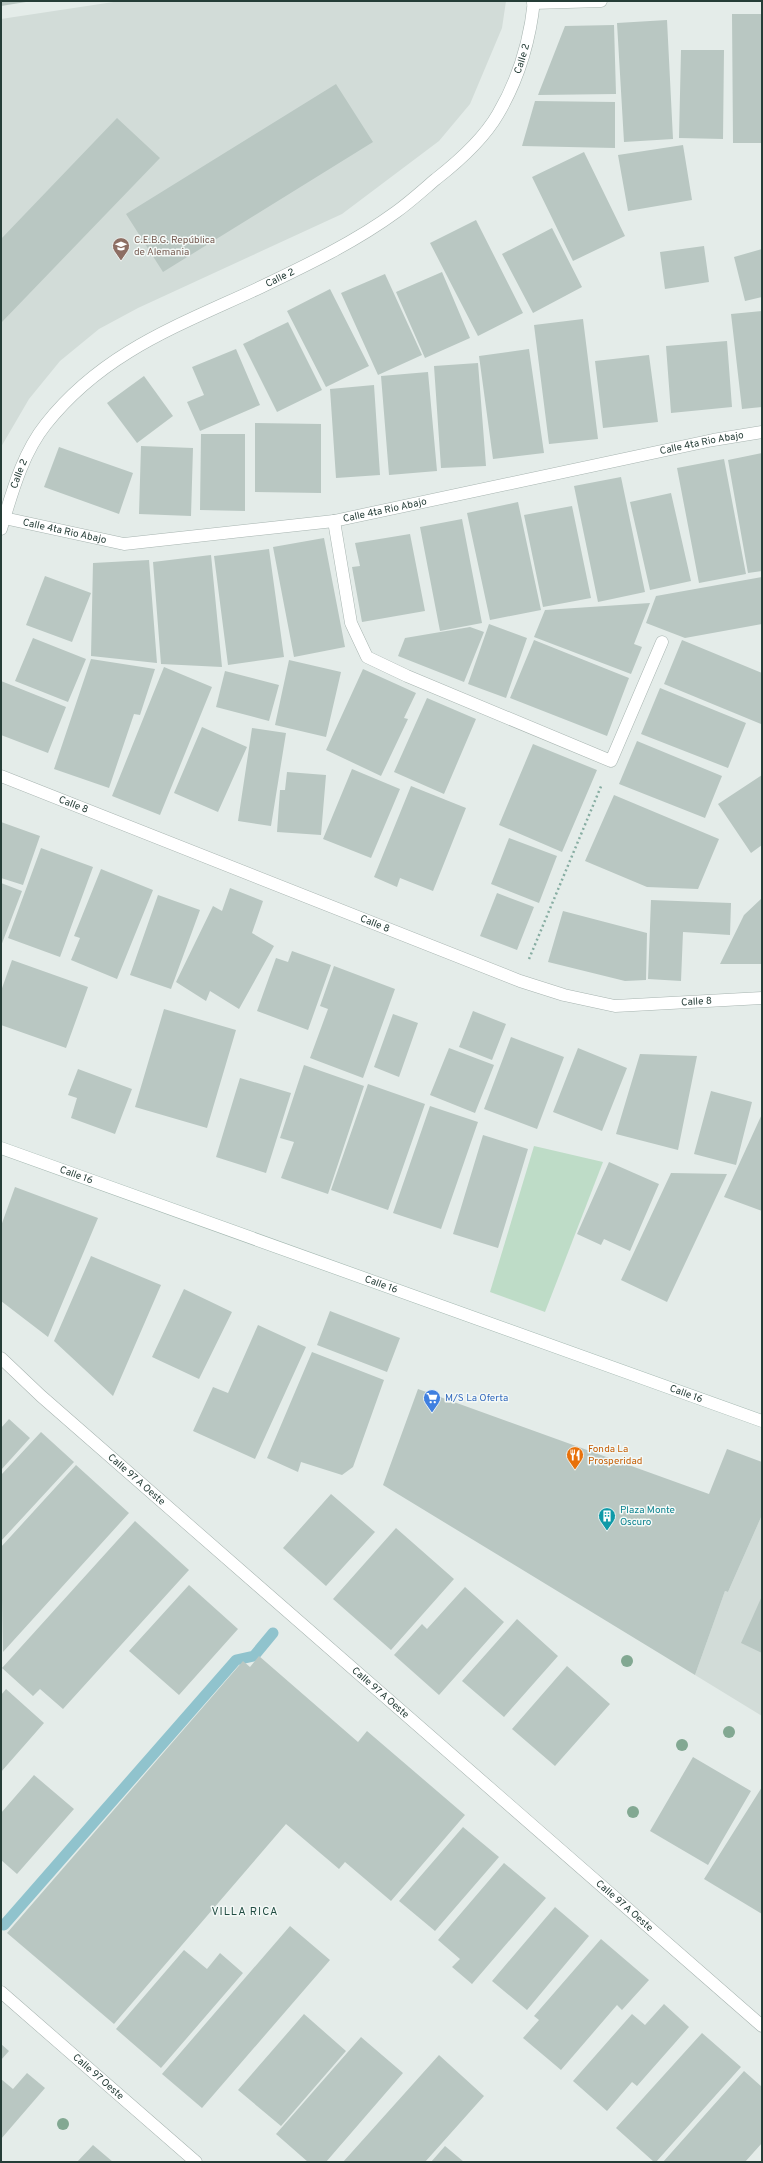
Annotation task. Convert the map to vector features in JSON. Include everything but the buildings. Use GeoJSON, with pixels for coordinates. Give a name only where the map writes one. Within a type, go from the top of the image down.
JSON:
{"type":"FeatureCollection","features":[{"type":"Feature","properties":{"kind":"street"},"geometry":{"type":"LineString","coordinates":[[534,2],[601,1]]}},
{"type":"Feature","properties":{"kind":"street","name":"Calle 2"},"geometry":{"type":"LineString","coordinates":[[3,524],[22,464],[45,425],[72,396],[114,360],[154,336],[260,287],[355,238],[396,212],[464,157],[498,115],[517,74],[530,31],[534,2]]}},
{"type":"Feature","properties":{"kind":"street","name":"Calle 4ta Rio Abajo"},"geometry":{"type":"LineString","coordinates":[[3,524],[124,544],[334,521],[705,442],[762,432]]}},
{"type":"Feature","properties":{"kind":"street"},"geometry":{"type":"LineString","coordinates":[[334,521],[352,622],[367,657],[407,676],[611,761],[662,642]]}},
{"type":"Feature","properties":{"kind":"street","name":"Calle 8"},"geometry":{"type":"LineString","coordinates":[[1,776],[520,981],[564,995],[615,1006],[762,998]]}},
{"type":"Feature","properties":{"kind":"street","name":"Calle 16"},"geometry":{"type":"LineString","coordinates":[[1,1148],[762,1421]]}},
{"type":"Feature","properties":{"kind":"street","name":"Calle 97 A Oeste"},"geometry":{"type":"LineString","coordinates":[[1,1358],[47,1401],[762,2026]]}},
{"type":"Feature","properties":{"kind":"street","name":"Calle 97 Oeste"},"geometry":{"type":"LineString","coordinates":[[1,1992],[196,2162]]}},
{"type":"Feature","properties":{"kind":"path"},"geometry":{"type":"LineString","coordinates":[[520,981],[611,761]]}},
{"type":"Feature","properties":{"kind":"shaded area","name":"C.E.B.G. República de Alemania"},"geometry":{"type":"Polygon","coordinates":[[[120,1],[506,1],[502,28],[470,104],[439,141],[342,214],[138,308],[99,329],[60,361],[29,399],[1,447],[1,19],[120,1]]]}},
{"type":"Feature","properties":{"kind":"shaded area"},"geometry":{"type":"Polygon","coordinates":[[[762,1515],[762,1716],[695,1675],[725,1591],[728,1592],[762,1515]]]}},
{"type":"Feature","properties":{"kind":"green space"},"geometry":{"type":"Polygon","coordinates":[[[534,1146],[603,1162],[545,1312],[490,1292],[534,1146]]]}},
{"type":"Feature","properties":{"kind":"waterway"},"geometry":{"type":"LineString","coordinates":[[4,1925],[236,1660],[254,1656],[273,1633]]}},
{"type":"Feature","properties":{"kind":"place","name":"C.E.B.G. República de Alemania"},"geometry":{"type":"Point","coordinates":[121,261]}},
{"type":"Feature","properties":{"kind":"place","name":"M/S La Oferta"},"geometry":{"type":"Point","coordinates":[432,1413]}},
{"type":"Feature","properties":{"kind":"place","name":"Fonda La Prosperidad"},"geometry":{"type":"Point","coordinates":[575,1470]}},
{"type":"Feature","properties":{"kind":"place","name":"Plaza Monte Oscuro"},"geometry":{"type":"Point","coordinates":[607,1531]}},
{"type":"Feature","properties":{"kind":"district","name":"VILLA RICA"},"geometry":{"type":"Point","coordinates":[245,1912]}}]}
